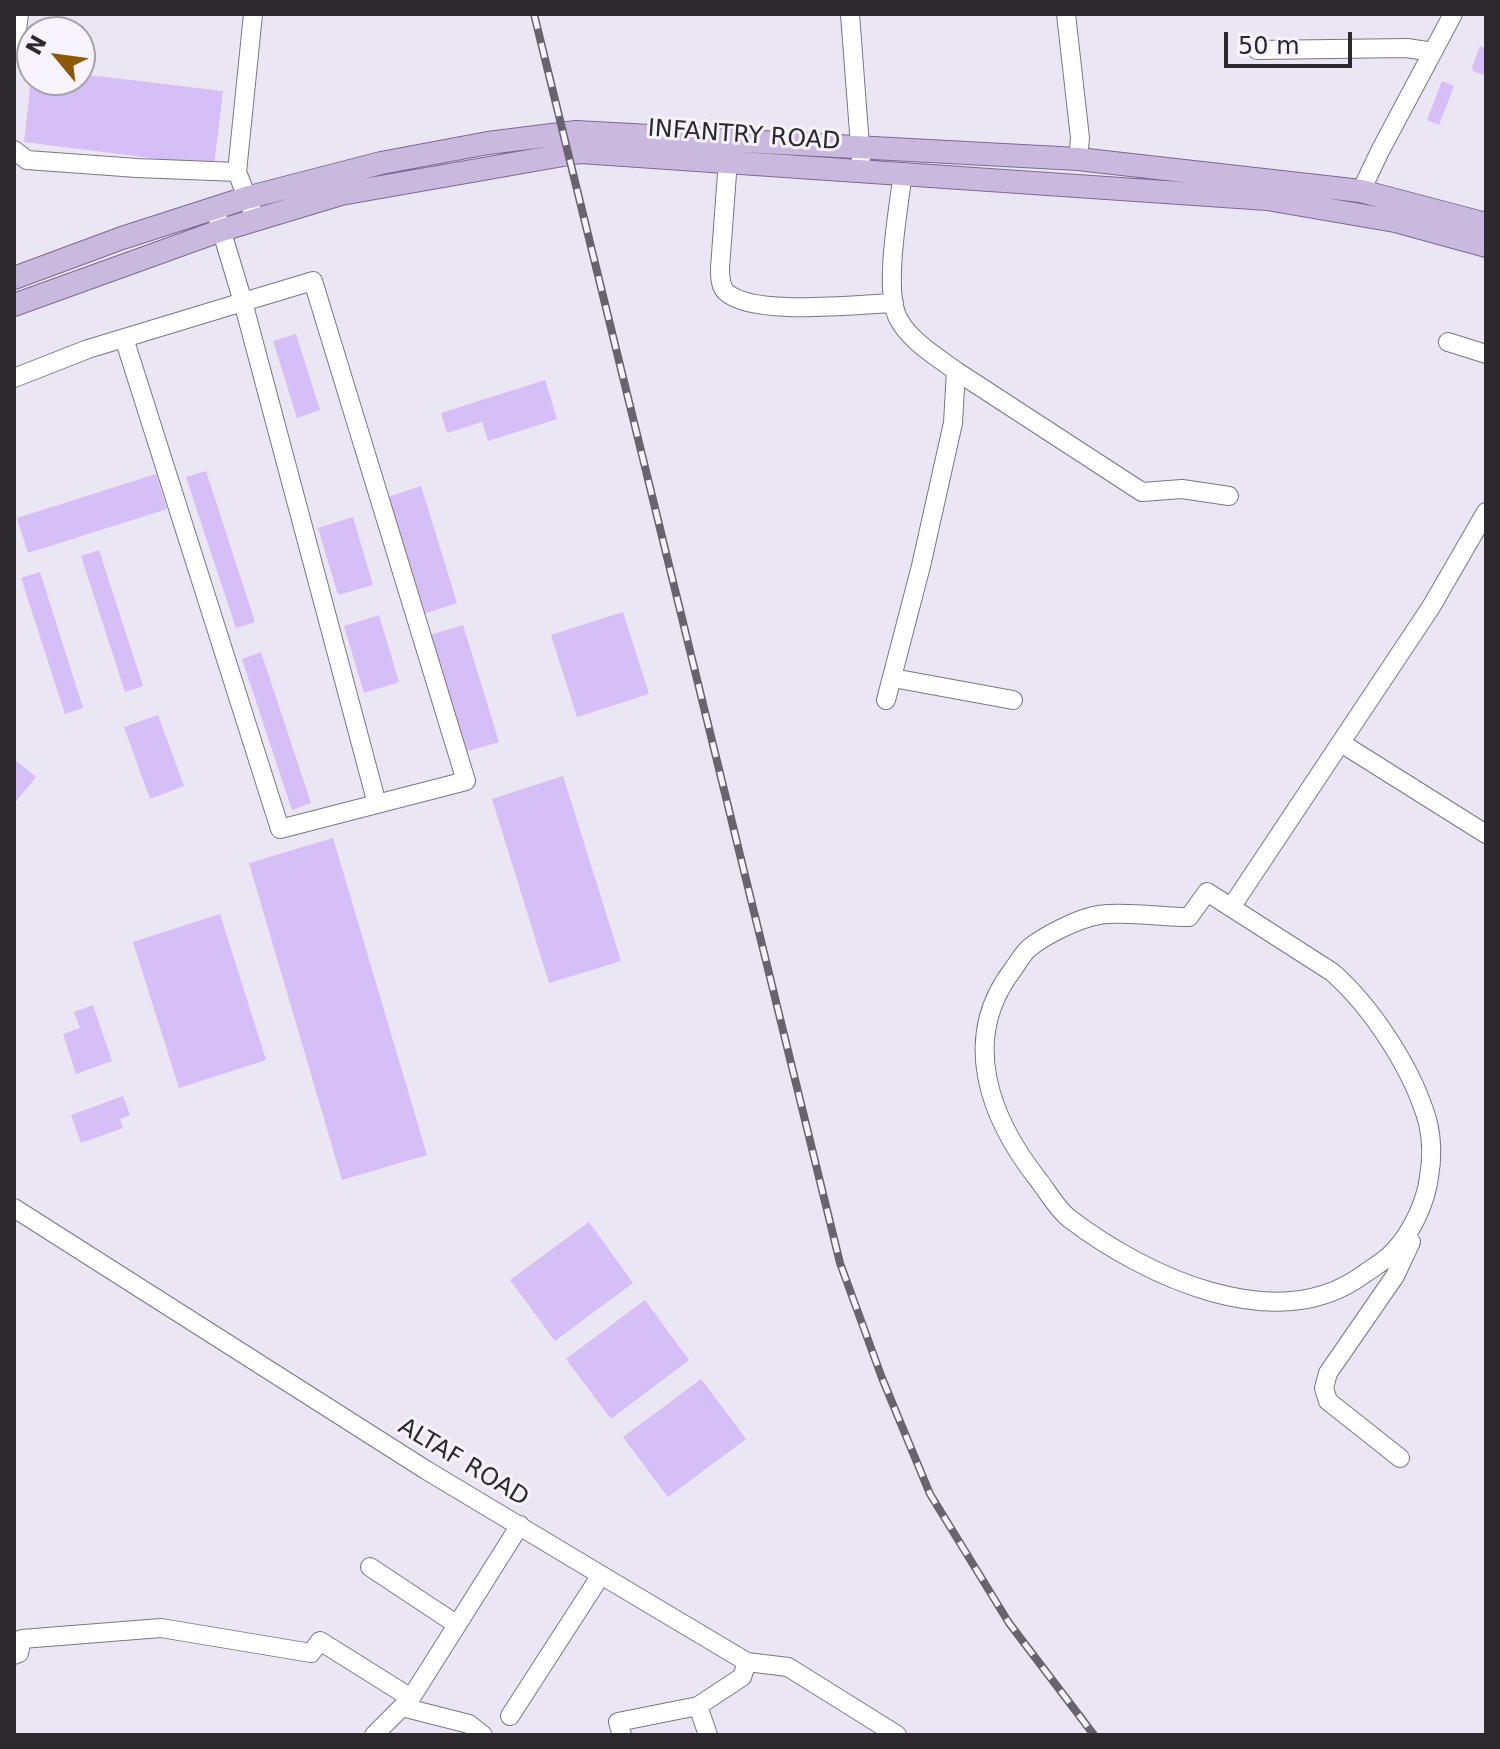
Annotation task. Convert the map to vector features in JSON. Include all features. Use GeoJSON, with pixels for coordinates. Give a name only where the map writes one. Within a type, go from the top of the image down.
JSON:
{"type":"FeatureCollection","features":[{"type":"Feature","properties":{"kind":"main road","name":"INFANTRY ROAD"},"geometry":{"type":"LineString","coordinates":[[14,278],[122,238],[246,198],[381,163],[488,143],[564,133],[610,133],[861,159],[903,172],[1267,199],[1395,221],[1486,246]]}},
{"type":"Feature","properties":{"kind":"main road","name":"INFANTRY ROAD"},"geometry":{"type":"LineString","coordinates":[[14,305],[222,230],[341,194],[569,152],[728,160],[1078,159],[1361,191],[1486,224]]}},
{"type":"Feature","properties":{"kind":"street"},"geometry":{"type":"LineString","coordinates":[[14,52],[19,14]]}},
{"type":"Feature","properties":{"kind":"street"},"geometry":{"type":"LineString","coordinates":[[253,14],[237,172],[256,220]]}},
{"type":"Feature","properties":{"kind":"street"},"geometry":{"type":"LineString","coordinates":[[850,14],[861,159]]}},
{"type":"Feature","properties":{"kind":"street"},"geometry":{"type":"LineString","coordinates":[[1066,14],[1080,138],[1078,159]]}},
{"type":"Feature","properties":{"kind":"street"},"geometry":{"type":"LineString","coordinates":[[1361,191],[1453,14]]}},
{"type":"Feature","properties":{"kind":"street"},"geometry":{"type":"LineString","coordinates":[[1257,50],[1407,48],[1433,52]]}},
{"type":"Feature","properties":{"kind":"street"},"geometry":{"type":"LineString","coordinates":[[14,150],[27,160],[237,172]]}},
{"type":"Feature","properties":{"kind":"street"},"geometry":{"type":"LineString","coordinates":[[728,160],[720,268],[721,284],[725,291],[771,306],[894,303]]}},
{"type":"Feature","properties":{"kind":"street"},"geometry":{"type":"LineString","coordinates":[[903,172],[893,273],[894,303],[907,331],[956,371],[1142,492],[1182,489],[1229,496]]}},
{"type":"Feature","properties":{"kind":"street"},"geometry":{"type":"LineString","coordinates":[[215,208],[377,804]]}},
{"type":"Feature","properties":{"kind":"street"},"geometry":{"type":"LineString","coordinates":[[14,378],[124,338],[313,281],[466,781],[280,829],[124,338]]}},
{"type":"Feature","properties":{"kind":"street"},"geometry":{"type":"LineString","coordinates":[[1448,342],[1486,354]]}},
{"type":"Feature","properties":{"kind":"street"},"geometry":{"type":"LineString","coordinates":[[886,700],[953,423],[956,371]]}},
{"type":"Feature","properties":{"kind":"street"},"geometry":{"type":"LineString","coordinates":[[1232,906],[1431,607],[1486,512]]}},
{"type":"Feature","properties":{"kind":"street"},"geometry":{"type":"LineString","coordinates":[[893,678],[1013,700]]}},
{"type":"Feature","properties":{"kind":"street"},"geometry":{"type":"LineString","coordinates":[[1341,743],[1486,834]]}},
{"type":"Feature","properties":{"kind":"street"},"geometry":{"type":"LineString","coordinates":[[1207,892],[1232,906],[1332,972],[1365,1004],[1388,1039],[1429,1125],[1432,1157],[1429,1181],[1420,1208],[1394,1252],[1353,1283],[1305,1299],[1237,1297],[1201,1291],[1133,1259],[1068,1217],[1021,1158],[984,1072],[988,1014],[997,989],[1028,949],[1070,924],[1099,915],[1189,917],[1207,892]]}},
{"type":"Feature","properties":{"kind":"street","name":"ALTAF ROAD"},"geometry":{"type":"LineString","coordinates":[[14,1208],[426,1470],[601,1575],[747,1662],[788,1667],[897,1735]]}},
{"type":"Feature","properties":{"kind":"street"},"geometry":{"type":"LineString","coordinates":[[1400,1458],[1328,1401],[1324,1388],[1328,1373],[1395,1276],[1422,1218],[1423,1210],[1420,1208]]}},
{"type":"Feature","properties":{"kind":"street"},"geometry":{"type":"LineString","coordinates":[[374,1735],[406,1702],[520,1525]]}},
{"type":"Feature","properties":{"kind":"street"},"geometry":{"type":"LineString","coordinates":[[370,1567],[456,1624]]}},
{"type":"Feature","properties":{"kind":"street"},"geometry":{"type":"LineString","coordinates":[[510,1716],[601,1575]]}},
{"type":"Feature","properties":{"kind":"street"},"geometry":{"type":"LineString","coordinates":[[14,1655],[19,1653],[22,1639],[161,1628],[311,1653],[320,1641],[406,1702],[469,1724],[483,1735]]}},
{"type":"Feature","properties":{"kind":"street"},"geometry":{"type":"LineString","coordinates":[[622,1735],[618,1722],[698,1706],[742,1677],[747,1662]]}},
{"type":"Feature","properties":{"kind":"street"},"geometry":{"type":"LineString","coordinates":[[698,1706],[708,1735]]}},
{"type":"Feature","properties":{"kind":"building"},"geometry":{"type":"Polygon","coordinates":[[[1480,46],[1486,49],[1486,76],[1473,71],[1472,67],[1480,46]]]}},
{"type":"Feature","properties":{"kind":"building"},"geometry":{"type":"Polygon","coordinates":[[[96,76],[223,91],[214,166],[24,142],[29,96],[96,96],[96,76]]]}},
{"type":"Feature","properties":{"kind":"building"},"geometry":{"type":"Polygon","coordinates":[[[1442,81],[1454,86],[1439,125],[1427,120],[1442,81]]]}},
{"type":"Feature","properties":{"kind":"building"},"geometry":{"type":"Polygon","coordinates":[[[296,334],[320,410],[297,418],[273,341],[296,334]]]}},
{"type":"Feature","properties":{"kind":"building"},"geometry":{"type":"Polygon","coordinates":[[[545,380],[557,419],[488,441],[482,422],[447,433],[441,413],[545,380]]]}},
{"type":"Feature","properties":{"kind":"building"},"geometry":{"type":"Polygon","coordinates":[[[206,471],[255,622],[236,628],[186,477],[206,471]]]}},
{"type":"Feature","properties":{"kind":"building"},"geometry":{"type":"Polygon","coordinates":[[[156,474],[167,509],[28,553],[17,518],[156,474]]]}},
{"type":"Feature","properties":{"kind":"building"},"geometry":{"type":"Polygon","coordinates":[[[421,486],[457,603],[423,614],[388,497],[421,486]]]}},
{"type":"Feature","properties":{"kind":"building"},"geometry":{"type":"Polygon","coordinates":[[[353,517],[373,585],[338,595],[318,528],[353,517]]]}},
{"type":"Feature","properties":{"kind":"building"},"geometry":{"type":"Polygon","coordinates":[[[99,550],[143,686],[125,692],[81,556],[99,550]]]}},
{"type":"Feature","properties":{"kind":"building"},"geometry":{"type":"Polygon","coordinates":[[[40,572],[83,708],[65,714],[21,578],[40,572]]]}},
{"type":"Feature","properties":{"kind":"building"},"geometry":{"type":"Polygon","coordinates":[[[623,612],[649,694],[577,717],[551,635],[623,612]]]}},
{"type":"Feature","properties":{"kind":"building"},"geometry":{"type":"Polygon","coordinates":[[[379,615],[399,682],[364,693],[344,626],[379,615]]]}},
{"type":"Feature","properties":{"kind":"building"},"geometry":{"type":"Polygon","coordinates":[[[463,625],[499,742],[465,752],[430,635],[463,625]]]}},
{"type":"Feature","properties":{"kind":"building"},"geometry":{"type":"Polygon","coordinates":[[[261,652],[311,803],[292,810],[242,659],[261,652]]]}},
{"type":"Feature","properties":{"kind":"building"},"geometry":{"type":"Polygon","coordinates":[[[158,715],[184,786],[150,799],[124,727],[158,715]]]}},
{"type":"Feature","properties":{"kind":"building"},"geometry":{"type":"Polygon","coordinates":[[[14,759],[36,777],[14,804],[14,759]]]}},
{"type":"Feature","properties":{"kind":"building"},"geometry":{"type":"Polygon","coordinates":[[[563,776],[621,961],[549,983],[492,799],[563,776]]]}},
{"type":"Feature","properties":{"kind":"building"},"geometry":{"type":"Polygon","coordinates":[[[333,838],[427,1155],[342,1180],[249,863],[333,838]]]}},
{"type":"Feature","properties":{"kind":"building"},"geometry":{"type":"Polygon","coordinates":[[[220,914],[266,1060],[179,1088],[133,942],[220,914]]]}},
{"type":"Feature","properties":{"kind":"building"},"geometry":{"type":"Polygon","coordinates":[[[93,1005],[112,1061],[76,1074],[63,1034],[80,1028],[74,1012],[93,1005]]]}},
{"type":"Feature","properties":{"kind":"building"},"geometry":{"type":"Polygon","coordinates":[[[123,1096],[130,1115],[120,1119],[123,1128],[81,1143],[71,1115],[123,1096]]]}},
{"type":"Feature","properties":{"kind":"building"},"geometry":{"type":"Polygon","coordinates":[[[589,1222],[633,1283],[555,1341],[510,1280],[589,1222]]]}},
{"type":"Feature","properties":{"kind":"building"},"geometry":{"type":"Polygon","coordinates":[[[645,1300],[689,1360],[611,1419],[566,1359],[645,1300]]]}},
{"type":"Feature","properties":{"kind":"building"},"geometry":{"type":"Polygon","coordinates":[[[701,1379],[746,1439],[668,1497],[623,1437],[701,1379]]]}},
{"type":"Feature","properties":{"kind":"railway"},"geometry":{"type":"LineString","coordinates":[[534,14],[840,1263],[882,1378],[930,1494],[1009,1623],[1094,1735]]}}]}
